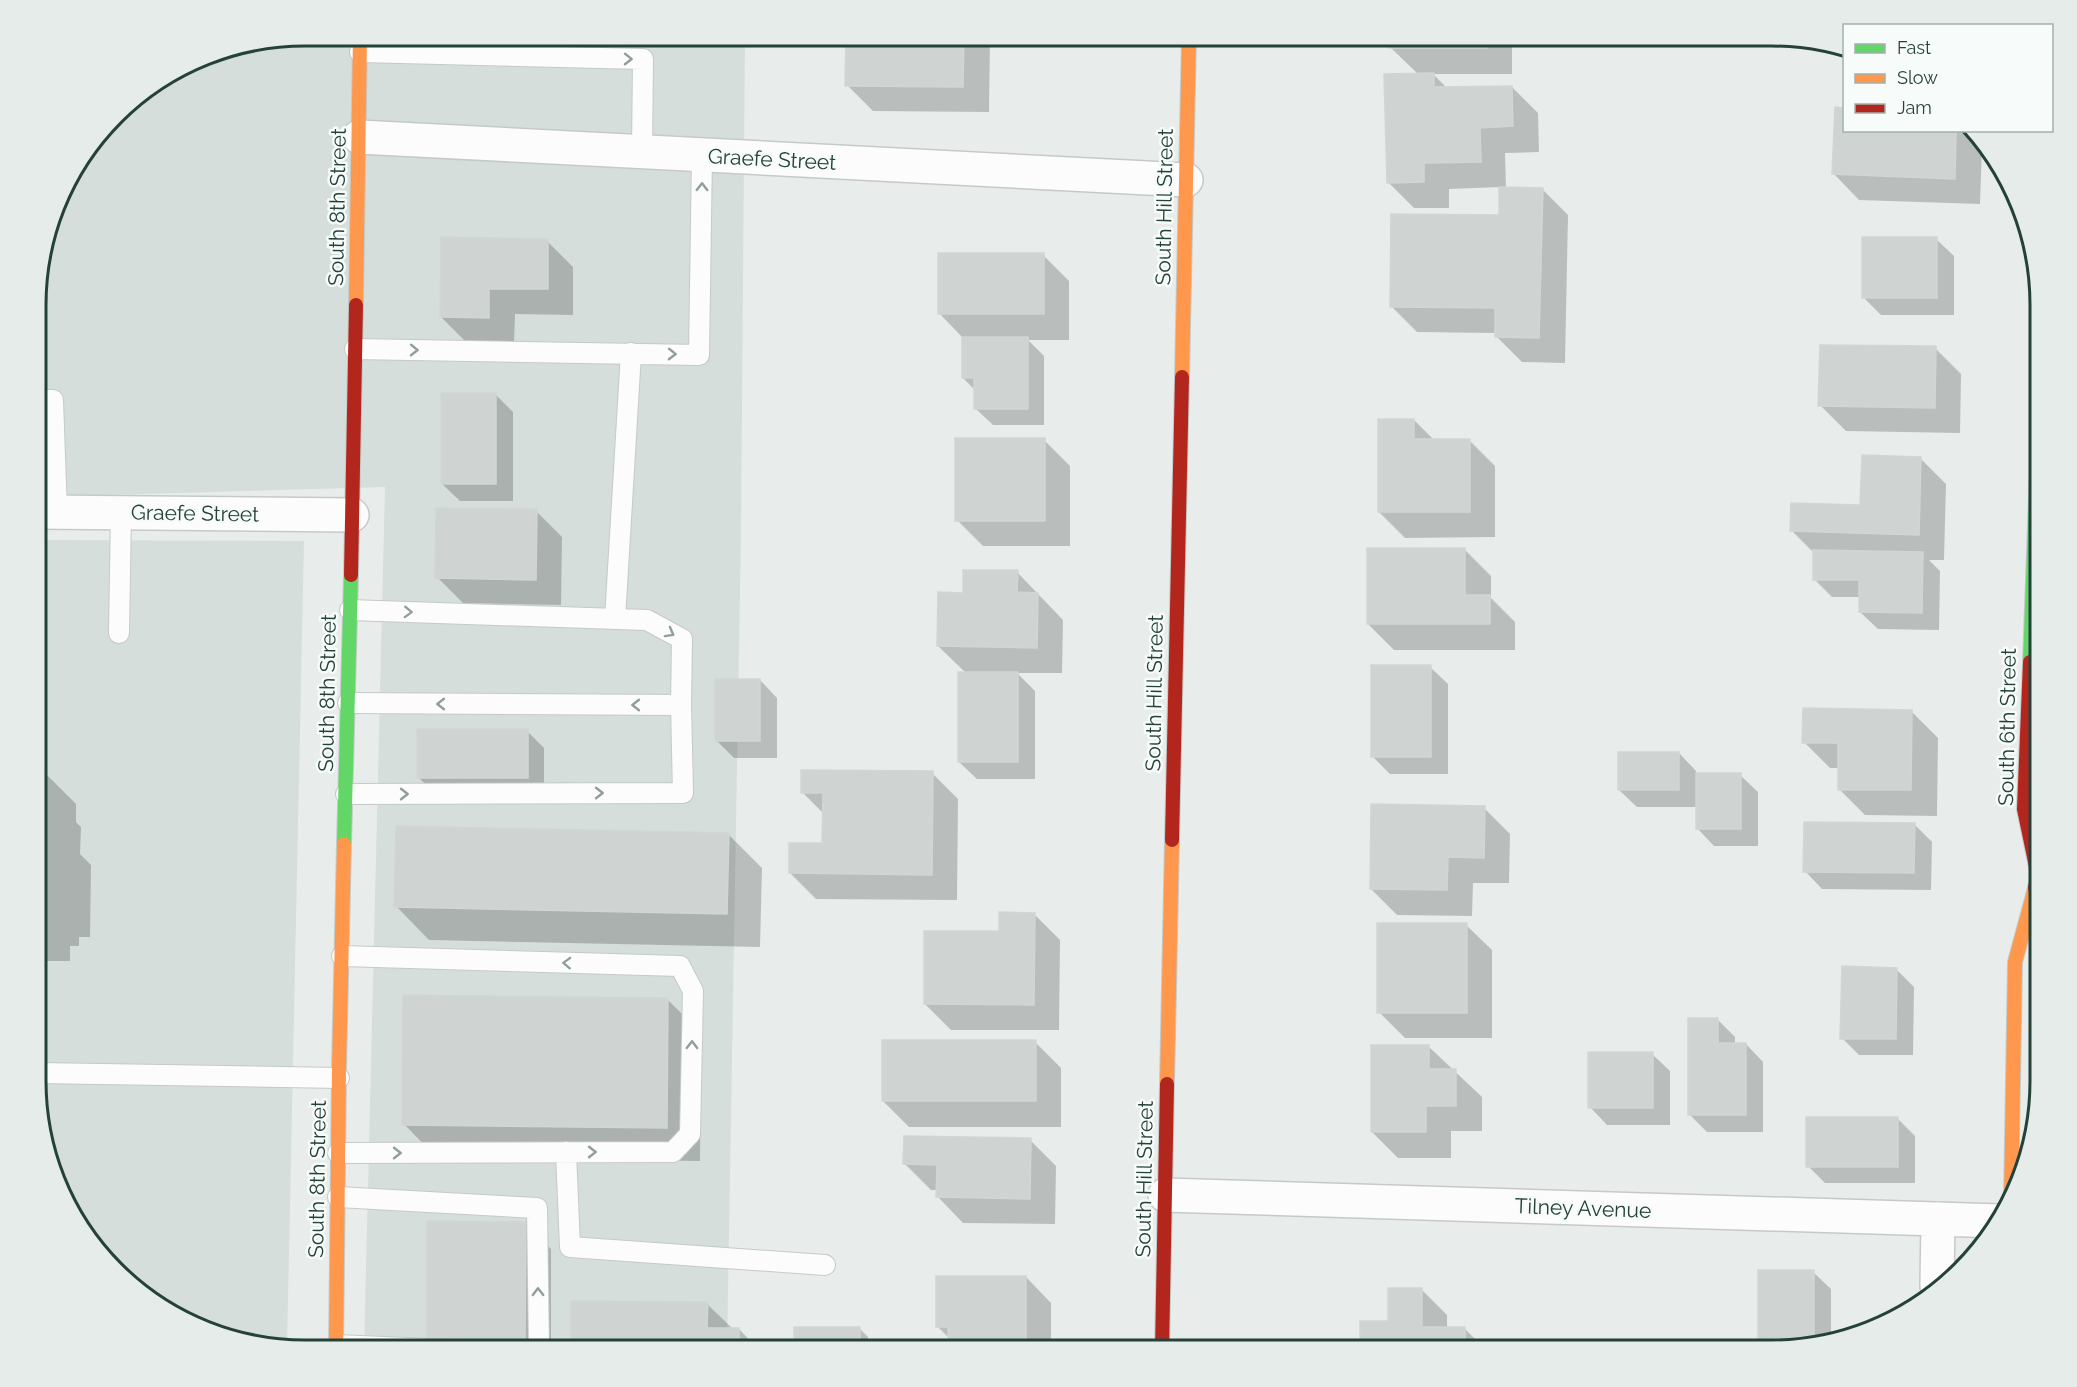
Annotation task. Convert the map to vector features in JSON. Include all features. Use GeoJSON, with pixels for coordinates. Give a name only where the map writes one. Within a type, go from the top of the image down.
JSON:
{"type":"FeatureCollection","features":[{"type":"Feature","properties":{"kind":"street","name":"South 8th Street"},"geometry":{"type":"LineString","coordinates":[[336,1340],[339,1078],[360,46]]}},
{"type":"Feature","properties":{"kind":"street","name":"South Hill Street"},"geometry":{"type":"LineString","coordinates":[[1162,1340],[1189,46]]}},
{"type":"Feature","properties":{"kind":"street","name":"Graefe Street"},"geometry":{"type":"LineString","coordinates":[[359,136],[1186,180]]}},
{"type":"Feature","properties":{"kind":"street","name":"Graefe Street"},"geometry":{"type":"LineString","coordinates":[[48,512],[352,515]]}},
{"type":"Feature","properties":{"kind":"street","name":"South 6th Street"},"geometry":{"type":"LineString","coordinates":[[2030,662],[2024,809],[2030,837]]}},
{"type":"Feature","properties":{"kind":"street","name":"South 6th Street"},"geometry":{"type":"LineString","coordinates":[[2011,1180],[2015,962],[2030,910]]}},
{"type":"Feature","properties":{"kind":"street","name":"Tilney Avenue"},"geometry":{"type":"LineString","coordinates":[[1165,1195],[1990,1221]]}},
{"type":"Feature","properties":{"kind":"street"},"geometry":{"type":"LineString","coordinates":[[1937,1280],[1938,1219]]}},
{"type":"Feature","properties":{"kind":"lane"},"geometry":{"type":"LineString","coordinates":[[395,46],[643,60],[642,151]]}},
{"type":"Feature","properties":{"kind":"lane"},"geometry":{"type":"LineString","coordinates":[[355,349],[699,355],[702,155]]}},
{"type":"Feature","properties":{"kind":"lane"},"geometry":{"type":"LineString","coordinates":[[615,619],[631,353]]}},
{"type":"Feature","properties":{"kind":"lane"},"geometry":{"type":"LineString","coordinates":[[46,400],[53,400],[48,512]]}},
{"type":"Feature","properties":{"kind":"lane"},"geometry":{"type":"LineString","coordinates":[[119,633],[121,512]]}},
{"type":"Feature","properties":{"kind":"lane"},"geometry":{"type":"LineString","coordinates":[[346,794],[683,793],[681,639],[647,620],[350,610]]}},
{"type":"Feature","properties":{"kind":"lane"},"geometry":{"type":"LineString","coordinates":[[348,703],[681,705]]}},
{"type":"Feature","properties":{"kind":"lane"},"geometry":{"type":"LineString","coordinates":[[338,1153],[673,1152],[690,1134],[693,991],[680,966],[342,956]]}},
{"type":"Feature","properties":{"kind":"lane"},"geometry":{"type":"LineString","coordinates":[[46,1073],[339,1078]]}},
{"type":"Feature","properties":{"kind":"lane"},"geometry":{"type":"LineString","coordinates":[[566,1152],[570,1247],[825,1265]]}},
{"type":"Feature","properties":{"kind":"lane"},"geometry":{"type":"LineString","coordinates":[[338,1197],[537,1208],[539,1340]]}},
{"type":"Feature","properties":{"kind":"shaded area"},"geometry":{"type":"Polygon","coordinates":[[[305,46],[745,46],[741,532],[727,1340],[364,1340],[385,487],[46,497],[46,305],[51,255],[66,206],[81,176],[100,148],[122,122],[176,81],[206,66],[255,51],[305,46]]]}},
{"type":"Feature","properties":{"kind":"shaded area"},"geometry":{"type":"Polygon","coordinates":[[[46,540],[304,541],[287,1340],[255,1336],[206,1321],[176,1306],[148,1287],[122,1265],[90,1225],[66,1181],[55,1149],[46,1082],[46,540]]]}},
{"type":"Feature","properties":{"kind":"building"},"geometry":{"type":"Polygon","coordinates":[[[846,46],[964,46],[963,87],[845,86],[846,46]]]}},
{"type":"Feature","properties":{"kind":"building"},"geometry":{"type":"Polygon","coordinates":[[[1389,46],[1487,46],[1487,48],[1389,48],[1389,46]]]}},
{"type":"Feature","properties":{"kind":"building"},"geometry":{"type":"Polygon","coordinates":[[[1434,73],[1434,87],[1512,86],[1513,126],[1480,128],[1481,162],[1424,163],[1424,182],[1387,183],[1384,74],[1434,73]]]}},
{"type":"Feature","properties":{"kind":"building"},"geometry":{"type":"Polygon","coordinates":[[[1835,107],[1843,108],[1843,132],[1956,132],[1955,179],[1832,174],[1835,107]]]}},
{"type":"Feature","properties":{"kind":"building"},"geometry":{"type":"Polygon","coordinates":[[[1499,187],[1543,188],[1539,338],[1495,337],[1495,308],[1390,307],[1391,214],[1499,215],[1499,187]]]}},
{"type":"Feature","properties":{"kind":"building"},"geometry":{"type":"Polygon","coordinates":[[[441,237],[548,239],[548,289],[489,289],[489,318],[440,317],[441,237]]]}},
{"type":"Feature","properties":{"kind":"building"},"geometry":{"type":"Polygon","coordinates":[[[1862,237],[1937,237],[1937,298],[1862,298],[1862,237]]]}},
{"type":"Feature","properties":{"kind":"building"},"geometry":{"type":"Polygon","coordinates":[[[938,253],[1044,253],[1044,314],[938,314],[938,253]]]}},
{"type":"Feature","properties":{"kind":"building"},"geometry":{"type":"Polygon","coordinates":[[[962,337],[1028,337],[1028,409],[974,409],[974,378],[962,378],[962,337]]]}},
{"type":"Feature","properties":{"kind":"building"},"geometry":{"type":"Polygon","coordinates":[[[1820,345],[1936,346],[1935,408],[1818,406],[1820,345]]]}},
{"type":"Feature","properties":{"kind":"building"},"geometry":{"type":"Polygon","coordinates":[[[441,393],[496,393],[496,484],[441,484],[441,393]]]}},
{"type":"Feature","properties":{"kind":"building"},"geometry":{"type":"Polygon","coordinates":[[[1378,419],[1414,419],[1414,439],[1470,439],[1470,512],[1378,512],[1378,419]]]}},
{"type":"Feature","properties":{"kind":"building"},"geometry":{"type":"Polygon","coordinates":[[[955,438],[1045,438],[1045,521],[955,521],[955,438]]]}},
{"type":"Feature","properties":{"kind":"building"},"geometry":{"type":"Polygon","coordinates":[[[1862,455],[1921,457],[1919,535],[1790,531],[1791,503],[1860,505],[1862,455]]]}},
{"type":"Feature","properties":{"kind":"building"},"geometry":{"type":"Polygon","coordinates":[[[436,508],[537,509],[536,580],[435,578],[436,508]]]}},
{"type":"Feature","properties":{"kind":"building"},"geometry":{"type":"Polygon","coordinates":[[[1367,548],[1465,548],[1465,595],[1490,595],[1490,624],[1367,624],[1367,548]]]}},
{"type":"Feature","properties":{"kind":"building"},"geometry":{"type":"Polygon","coordinates":[[[1813,550],[1923,552],[1922,613],[1859,612],[1859,580],[1813,580],[1813,550]]]}},
{"type":"Feature","properties":{"kind":"building"},"geometry":{"type":"Polygon","coordinates":[[[963,570],[1018,570],[1017,592],[1038,593],[1037,648],[937,646],[938,592],[963,593],[963,570]]]}},
{"type":"Feature","properties":{"kind":"building"},"geometry":{"type":"Polygon","coordinates":[[[1371,665],[1431,665],[1431,757],[1371,757],[1371,665]]]}},
{"type":"Feature","properties":{"kind":"building"},"geometry":{"type":"Polygon","coordinates":[[[958,672],[1018,672],[1018,762],[958,762],[958,672]]]}},
{"type":"Feature","properties":{"kind":"building"},"geometry":{"type":"Polygon","coordinates":[[[715,679],[760,679],[760,741],[715,741],[715,679]]]}},
{"type":"Feature","properties":{"kind":"building"},"geometry":{"type":"Polygon","coordinates":[[[1803,708],[1912,710],[1911,790],[1838,790],[1838,743],[1802,743],[1803,708]]]}},
{"type":"Feature","properties":{"kind":"building"},"geometry":{"type":"Polygon","coordinates":[[[417,729],[528,729],[528,778],[417,778],[417,729]]]}},
{"type":"Feature","properties":{"kind":"building"},"geometry":{"type":"Polygon","coordinates":[[[1618,752],[1679,752],[1679,790],[1618,790],[1618,752]]]}},
{"type":"Feature","properties":{"kind":"building"},"geometry":{"type":"Polygon","coordinates":[[[801,770],[933,771],[932,875],[789,873],[789,843],[822,843],[823,793],[801,793],[801,770]]]}},
{"type":"Feature","properties":{"kind":"building"},"geometry":{"type":"Polygon","coordinates":[[[1696,773],[1741,773],[1741,829],[1696,829],[1696,773]]]}},
{"type":"Feature","properties":{"kind":"building"},"geometry":{"type":"Polygon","coordinates":[[[1371,804],[1485,806],[1484,858],[1448,857],[1447,890],[1370,889],[1371,804]]]}},
{"type":"Feature","properties":{"kind":"building"},"geometry":{"type":"Polygon","coordinates":[[[1804,822],[1915,823],[1914,873],[1803,872],[1804,822]]]}},
{"type":"Feature","properties":{"kind":"building"},"geometry":{"type":"Polygon","coordinates":[[[396,826],[729,833],[727,914],[394,907],[396,826]]]}},
{"type":"Feature","properties":{"kind":"building"},"geometry":{"type":"Polygon","coordinates":[[[999,912],[1035,913],[1034,1005],[924,1004],[924,931],[999,931],[999,912]]]}},
{"type":"Feature","properties":{"kind":"building"},"geometry":{"type":"Polygon","coordinates":[[[1377,923],[1467,923],[1467,1013],[1377,1013],[1377,923]]]}},
{"type":"Feature","properties":{"kind":"building"},"geometry":{"type":"Polygon","coordinates":[[[1842,966],[1897,968],[1896,1039],[1840,1039],[1842,966]]]}},
{"type":"Feature","properties":{"kind":"building"},"geometry":{"type":"Polygon","coordinates":[[[403,995],[668,998],[667,1128],[402,1125],[403,995]]]}},
{"type":"Feature","properties":{"kind":"building"},"geometry":{"type":"Polygon","coordinates":[[[1688,1018],[1718,1018],[1718,1043],[1746,1043],[1746,1115],[1688,1115],[1688,1018]]]}},
{"type":"Feature","properties":{"kind":"building"},"geometry":{"type":"Polygon","coordinates":[[[882,1040],[1036,1040],[1036,1101],[882,1101],[882,1040]]]}},
{"type":"Feature","properties":{"kind":"building"},"geometry":{"type":"Polygon","coordinates":[[[1371,1045],[1429,1045],[1429,1069],[1456,1069],[1456,1106],[1426,1106],[1426,1132],[1371,1132],[1371,1045]]]}},
{"type":"Feature","properties":{"kind":"building"},"geometry":{"type":"Polygon","coordinates":[[[1588,1052],[1653,1052],[1653,1108],[1588,1108],[1588,1052]]]}},
{"type":"Feature","properties":{"kind":"building"},"geometry":{"type":"Polygon","coordinates":[[[1806,1117],[1898,1117],[1898,1167],[1806,1167],[1806,1117]]]}},
{"type":"Feature","properties":{"kind":"building"},"geometry":{"type":"Polygon","coordinates":[[[904,1136],[1031,1138],[1030,1199],[936,1197],[937,1165],[903,1164],[904,1136]]]}},
{"type":"Feature","properties":{"kind":"building"},"geometry":{"type":"Polygon","coordinates":[[[427,1221],[526,1222],[525,1340],[427,1340],[427,1221]]]}},
{"type":"Feature","properties":{"kind":"building"},"geometry":{"type":"Polygon","coordinates":[[[1758,1270],[1814,1270],[1814,1337],[1758,1340],[1758,1270]]]}},
{"type":"Feature","properties":{"kind":"building"},"geometry":{"type":"Polygon","coordinates":[[[936,1276],[1026,1276],[1026,1340],[948,1340],[948,1327],[936,1327],[936,1276]]]}},
{"type":"Feature","properties":{"kind":"building"},"geometry":{"type":"Polygon","coordinates":[[[1388,1288],[1422,1288],[1422,1327],[1465,1327],[1465,1340],[1360,1340],[1360,1321],[1388,1321],[1388,1288]]]}},
{"type":"Feature","properties":{"kind":"building"},"geometry":{"type":"Polygon","coordinates":[[[571,1301],[708,1302],[707,1328],[739,1328],[739,1340],[571,1340],[571,1301]]]}},
{"type":"Feature","properties":{"kind":"building"},"geometry":{"type":"Polygon","coordinates":[[[794,1327],[860,1327],[860,1340],[794,1340],[794,1327]]]}},
{"type":"Feature","properties":{"kind":"traffic: fast"},"geometry":{"type":"LineString","coordinates":[[344,844],[351,575]]}},
{"type":"Feature","properties":{"kind":"traffic: slow"},"geometry":{"type":"LineString","coordinates":[[356,305],[360,46]]}},
{"type":"Feature","properties":{"kind":"traffic: slow"},"geometry":{"type":"LineString","coordinates":[[1182,377],[1189,46]]}},
{"type":"Feature","properties":{"kind":"traffic: slow"},"geometry":{"type":"LineString","coordinates":[[1167,1084],[1172,840]]}},
{"type":"Feature","properties":{"kind":"traffic: slow"},"geometry":{"type":"LineString","coordinates":[[336,1340],[344,844]]}},
{"type":"Feature","properties":{"kind":"traffic: slow"},"geometry":{"type":"LineString","coordinates":[[2011,1180],[2015,962],[2030,906]]}},
{"type":"Feature","properties":{"kind":"traffic: jam"},"geometry":{"type":"LineString","coordinates":[[351,575],[356,305]]}},
{"type":"Feature","properties":{"kind":"traffic: jam"},"geometry":{"type":"LineString","coordinates":[[1172,840],[1182,377]]}},
{"type":"Feature","properties":{"kind":"traffic: jam"},"geometry":{"type":"LineString","coordinates":[[2030,662],[2024,809],[2030,838]]}},
{"type":"Feature","properties":{"kind":"traffic: jam"},"geometry":{"type":"LineString","coordinates":[[1162,1340],[1167,1084]]}}]}
